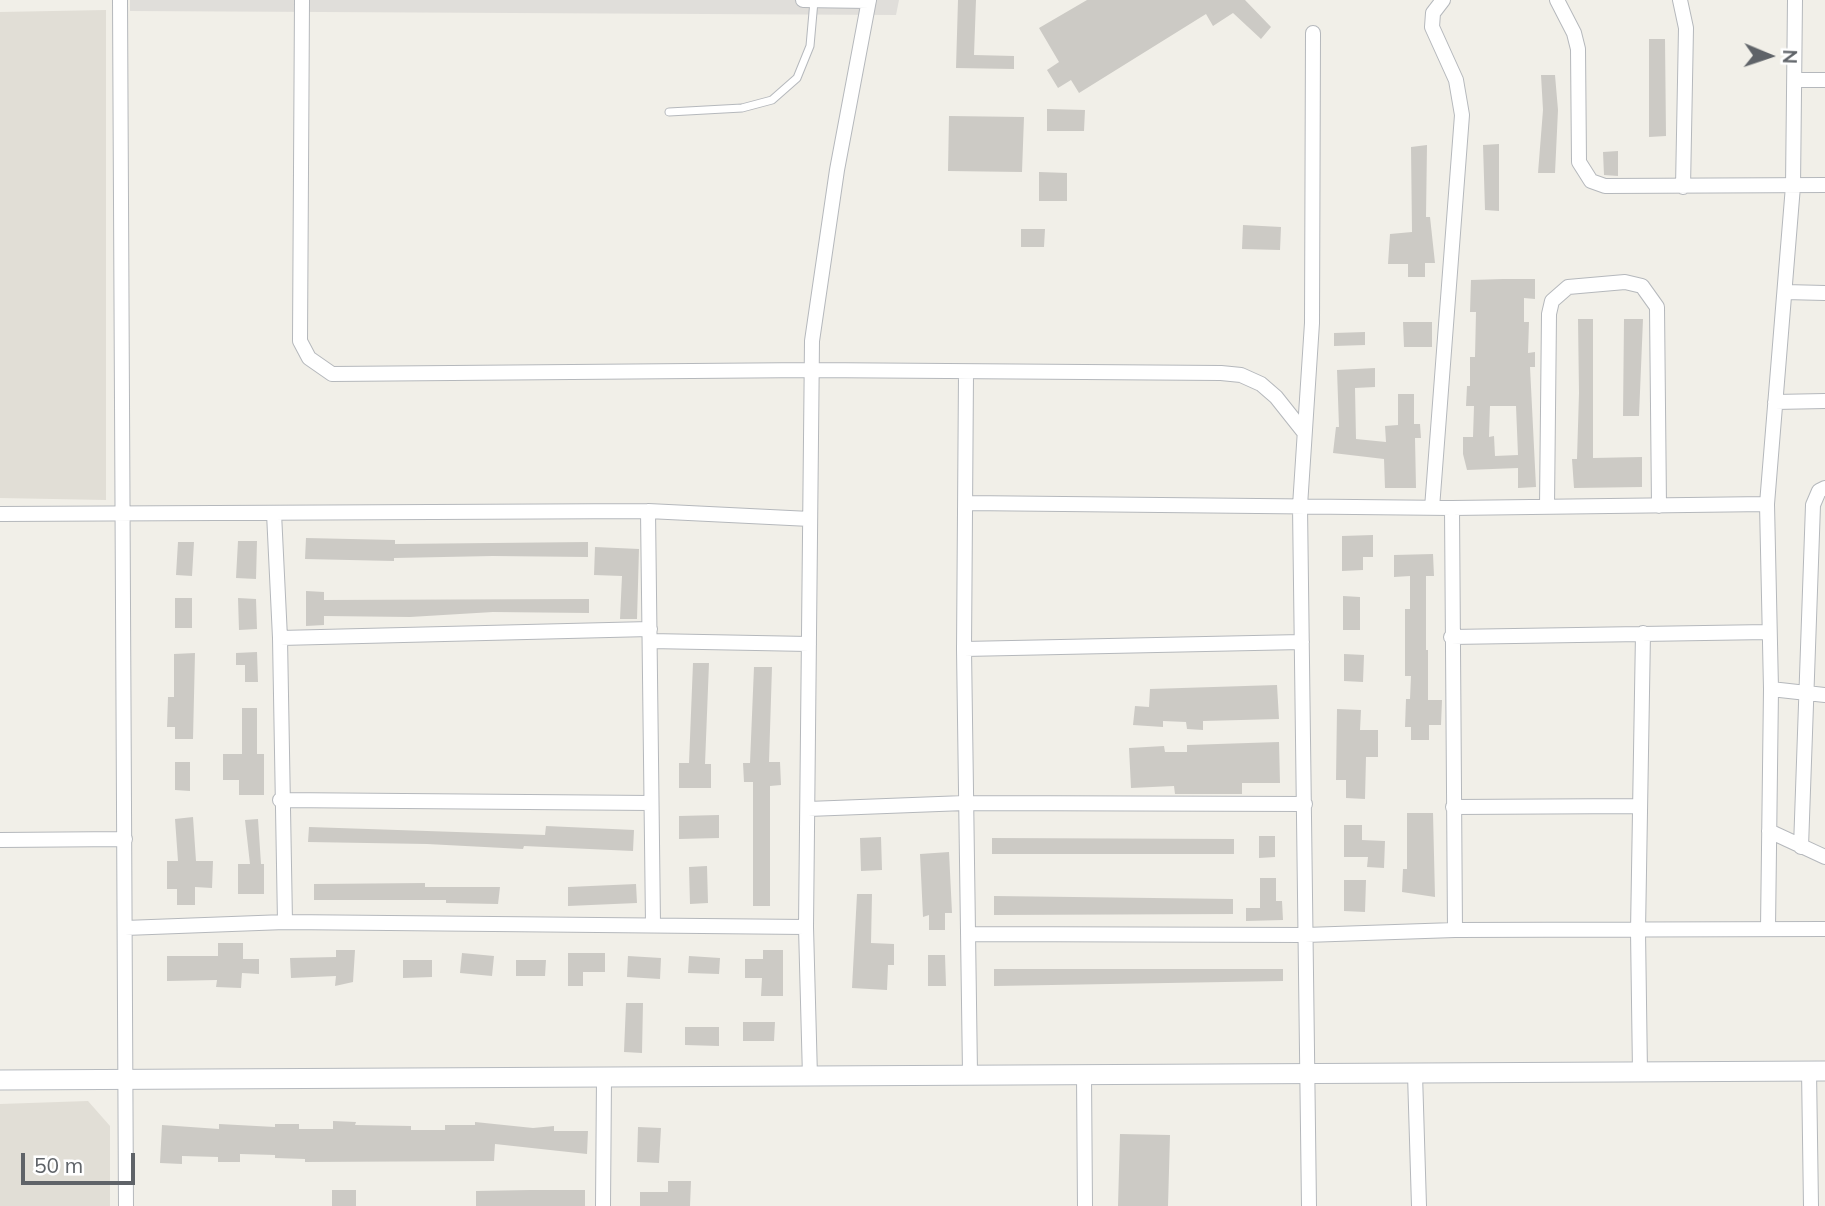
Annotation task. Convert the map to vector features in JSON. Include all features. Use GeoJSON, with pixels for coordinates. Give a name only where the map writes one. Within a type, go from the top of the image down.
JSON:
{"type":"FeatureCollection","features":[{"type":"Feature","properties":{"kind":"street"},"geometry":{"type":"LineString","coordinates":[[120,0],[125,839],[123,1082],[126,1206]]}},
{"type":"Feature","properties":{"kind":"street"},"geometry":{"type":"LineString","coordinates":[[302,0],[300,341],[309,358],[332,374],[811,370],[966,374],[1241,375],[1261,384],[1276,397],[1303,430]]}},
{"type":"Feature","properties":{"kind":"street"},"geometry":{"type":"LineString","coordinates":[[803,0],[869,1],[817,290],[811,370],[806,927],[810,1077]]}},
{"type":"Feature","properties":{"kind":"street"},"geometry":{"type":"LineString","coordinates":[[1432,508],[1462,115],[1456,80],[1432,27],[1433,13],[1443,0]]}},
{"type":"Feature","properties":{"kind":"street"},"geometry":{"type":"LineString","coordinates":[[1557,0],[1574,33],[1578,49],[1579,162],[1583,173],[1591,181],[1605,186],[1825,185]]}},
{"type":"Feature","properties":{"kind":"street"},"geometry":{"type":"LineString","coordinates":[[1680,0],[1686,28],[1683,187]]}},
{"type":"Feature","properties":{"kind":"street"},"geometry":{"type":"LineString","coordinates":[[1768,928],[1771,689],[1767,504],[1793,186],[1795,0]]}},
{"type":"Feature","properties":{"kind":"street"},"geometry":{"type":"LineString","coordinates":[[1309,1206],[1300,506],[1312,323],[1313,33]]}},
{"type":"Feature","properties":{"kind":"street"},"geometry":{"type":"LineString","coordinates":[[1795,80],[1825,80]]}},
{"type":"Feature","properties":{"kind":"street"},"geometry":{"type":"LineString","coordinates":[[1547,506],[1549,314],[1552,301],[1568,287],[1625,282],[1642,286],[1657,307],[1659,506]]}},
{"type":"Feature","properties":{"kind":"street"},"geometry":{"type":"LineString","coordinates":[[1785,292],[1825,293]]}},
{"type":"Feature","properties":{"kind":"street"},"geometry":{"type":"LineString","coordinates":[[966,374],[964,649],[970,1073]]}},
{"type":"Feature","properties":{"kind":"street"},"geometry":{"type":"LineString","coordinates":[[1775,402],[1825,401]]}},
{"type":"Feature","properties":{"kind":"street"},"geometry":{"type":"LineString","coordinates":[[1801,847],[1813,505],[1819,491],[1825,488]]}},
{"type":"Feature","properties":{"kind":"street"},"geometry":{"type":"LineString","coordinates":[[966,503],[1432,508],[1767,504]]}},
{"type":"Feature","properties":{"kind":"street"},"geometry":{"type":"LineString","coordinates":[[1452,508],[1455,930]]}},
{"type":"Feature","properties":{"kind":"street"},"geometry":{"type":"LineString","coordinates":[[0,514],[649,511],[810,519]]}},
{"type":"Feature","properties":{"kind":"street"},"geometry":{"type":"LineString","coordinates":[[649,511],[653,924]]}},
{"type":"Feature","properties":{"kind":"street"},"geometry":{"type":"LineString","coordinates":[[274,513],[280,638],[280,800],[285,922]]}},
{"type":"Feature","properties":{"kind":"street"},"geometry":{"type":"LineString","coordinates":[[1451,637],[1768,632]]}},
{"type":"Feature","properties":{"kind":"street"},"geometry":{"type":"LineString","coordinates":[[1640,1073],[1638,931],[1643,633]]}},
{"type":"Feature","properties":{"kind":"street"},"geometry":{"type":"LineString","coordinates":[[280,638],[650,635],[809,644]]}},
{"type":"Feature","properties":{"kind":"street"},"geometry":{"type":"LineString","coordinates":[[964,649],[1302,642]]}},
{"type":"Feature","properties":{"kind":"street"},"geometry":{"type":"LineString","coordinates":[[1771,689],[1825,695]]}},
{"type":"Feature","properties":{"kind":"street"},"geometry":{"type":"LineString","coordinates":[[280,800],[651,803]]}},
{"type":"Feature","properties":{"kind":"street"},"geometry":{"type":"LineString","coordinates":[[808,808],[965,803],[1305,804]]}},
{"type":"Feature","properties":{"kind":"street"},"geometry":{"type":"LineString","coordinates":[[1453,807],[1640,806]]}},
{"type":"Feature","properties":{"kind":"street"},"geometry":{"type":"LineString","coordinates":[[1769,831],[1825,857]]}},
{"type":"Feature","properties":{"kind":"street"},"geometry":{"type":"LineString","coordinates":[[0,840],[125,839]]}},
{"type":"Feature","properties":{"kind":"street"},"geometry":{"type":"LineString","coordinates":[[125,928],[285,922],[806,927]]}},
{"type":"Feature","properties":{"kind":"street"},"geometry":{"type":"LineString","coordinates":[[969,934],[1305,935],[1455,930],[1825,929]]}},
{"type":"Feature","properties":{"kind":"street"},"geometry":{"type":"LineString","coordinates":[[0,1080],[123,1082],[810,1077],[970,1073],[1308,1075],[1817,1070],[1811,1206]]}},
{"type":"Feature","properties":{"kind":"street"},"geometry":{"type":"LineString","coordinates":[[1415,1074],[1419,1206]]}},
{"type":"Feature","properties":{"kind":"street"},"geometry":{"type":"LineString","coordinates":[[1084,1075],[1085,1206]]}},
{"type":"Feature","properties":{"kind":"street"},"geometry":{"type":"LineString","coordinates":[[603,1206],[604,1079]]}},
{"type":"Feature","properties":{"kind":"lane"},"geometry":{"type":"LineString","coordinates":[[669,112],[742,108],[772,100],[797,78],[810,46],[815,0]]}},
{"type":"Feature","properties":{"kind":"shaded area"},"geometry":{"type":"Polygon","coordinates":[[[130,0],[899,0],[896,15],[130,11],[130,0]]]}},
{"type":"Feature","properties":{"kind":"shaded area"},"geometry":{"type":"Polygon","coordinates":[[[106,10],[106,500],[0,498],[0,12],[106,10]]]}},
{"type":"Feature","properties":{"kind":"shaded area"},"geometry":{"type":"Polygon","coordinates":[[[88,1101],[110,1126],[110,1206],[0,1206],[0,1104],[88,1101]]]}},
{"type":"Feature","properties":{"kind":"building"},"geometry":{"type":"Polygon","coordinates":[[[958,0],[976,0],[974,55],[1014,56],[1014,69],[956,68],[958,0]]]}},
{"type":"Feature","properties":{"kind":"building"},"geometry":{"type":"Polygon","coordinates":[[[1087,0],[1245,0],[1271,27],[1261,39],[1233,13],[1213,26],[1206,14],[1079,93],[1071,80],[1058,88],[1047,70],[1059,62],[1039,28],[1087,0]]]}},
{"type":"Feature","properties":{"kind":"building"},"geometry":{"type":"Polygon","coordinates":[[[1649,39],[1665,39],[1666,136],[1649,137],[1649,39]]]}},
{"type":"Feature","properties":{"kind":"building"},"geometry":{"type":"Polygon","coordinates":[[[1541,75],[1555,75],[1558,110],[1555,173],[1538,173],[1543,110],[1541,75]]]}},
{"type":"Feature","properties":{"kind":"building"},"geometry":{"type":"Polygon","coordinates":[[[1047,109],[1085,110],[1084,131],[1047,131],[1047,109]]]}},
{"type":"Feature","properties":{"kind":"building"},"geometry":{"type":"Polygon","coordinates":[[[949,116],[1024,117],[1022,172],[948,171],[949,116]]]}},
{"type":"Feature","properties":{"kind":"building"},"geometry":{"type":"Polygon","coordinates":[[[1499,144],[1499,211],[1485,210],[1483,145],[1499,144]]]}},
{"type":"Feature","properties":{"kind":"building"},"geometry":{"type":"Polygon","coordinates":[[[1427,145],[1426,217],[1430,217],[1435,263],[1425,263],[1425,277],[1408,277],[1408,264],[1388,264],[1390,234],[1412,232],[1411,147],[1427,145]]]}},
{"type":"Feature","properties":{"kind":"building"},"geometry":{"type":"Polygon","coordinates":[[[1618,151],[1618,176],[1604,175],[1603,152],[1618,151]]]}},
{"type":"Feature","properties":{"kind":"building"},"geometry":{"type":"Polygon","coordinates":[[[1039,172],[1067,173],[1067,201],[1039,201],[1039,172]]]}},
{"type":"Feature","properties":{"kind":"building"},"geometry":{"type":"Polygon","coordinates":[[[1243,225],[1281,227],[1280,250],[1242,249],[1243,225]]]}},
{"type":"Feature","properties":{"kind":"building"},"geometry":{"type":"Polygon","coordinates":[[[1021,229],[1045,229],[1044,247],[1021,247],[1021,229]]]}},
{"type":"Feature","properties":{"kind":"building"},"geometry":{"type":"Polygon","coordinates":[[[1535,279],[1535,299],[1524,298],[1524,322],[1529,322],[1528,353],[1535,352],[1535,367],[1530,367],[1536,487],[1518,488],[1518,468],[1467,470],[1463,437],[1473,437],[1474,406],[1466,406],[1467,386],[1470,386],[1470,357],[1475,357],[1476,312],[1470,312],[1471,280],[1535,279]],[[1490,406],[1489,437],[1494,436],[1495,456],[1518,455],[1516,406],[1490,406]]]}},
{"type":"Feature","properties":{"kind":"building"},"geometry":{"type":"Polygon","coordinates":[[[1578,319],[1593,319],[1593,458],[1642,457],[1642,487],[1574,488],[1572,459],[1577,459],[1579,393],[1578,319]]]}},
{"type":"Feature","properties":{"kind":"building"},"geometry":{"type":"Polygon","coordinates":[[[1624,319],[1643,319],[1639,416],[1623,416],[1624,319]]]}},
{"type":"Feature","properties":{"kind":"building"},"geometry":{"type":"Polygon","coordinates":[[[1403,322],[1432,322],[1432,347],[1404,347],[1403,322]]]}},
{"type":"Feature","properties":{"kind":"building"},"geometry":{"type":"Polygon","coordinates":[[[1365,332],[1365,345],[1334,346],[1334,333],[1365,332]]]}},
{"type":"Feature","properties":{"kind":"building"},"geometry":{"type":"Polygon","coordinates":[[[1375,368],[1375,387],[1355,388],[1356,439],[1386,442],[1385,426],[1398,425],[1398,394],[1414,394],[1414,424],[1420,424],[1421,438],[1415,438],[1416,488],[1385,488],[1384,459],[1333,453],[1336,427],[1339,427],[1337,370],[1375,368]]]}},
{"type":"Feature","properties":{"kind":"building"},"geometry":{"type":"Polygon","coordinates":[[[1373,535],[1373,557],[1363,557],[1363,570],[1342,571],[1342,536],[1373,535]]]}},
{"type":"Feature","properties":{"kind":"building"},"geometry":{"type":"Polygon","coordinates":[[[306,538],[395,540],[395,544],[588,542],[588,557],[394,558],[394,561],[305,559],[306,538]]]}},
{"type":"Feature","properties":{"kind":"building"},"geometry":{"type":"Polygon","coordinates":[[[238,541],[257,541],[256,579],[236,578],[238,541]]]}},
{"type":"Feature","properties":{"kind":"building"},"geometry":{"type":"Polygon","coordinates":[[[178,542],[194,542],[192,576],[176,575],[178,542]]]}},
{"type":"Feature","properties":{"kind":"building"},"geometry":{"type":"Polygon","coordinates":[[[595,547],[639,549],[637,619],[620,619],[622,576],[594,575],[595,547]]]}},
{"type":"Feature","properties":{"kind":"building"},"geometry":{"type":"Polygon","coordinates":[[[1433,554],[1434,576],[1426,576],[1428,700],[1442,700],[1441,725],[1429,725],[1429,740],[1411,740],[1411,727],[1405,727],[1406,699],[1410,699],[1411,676],[1405,676],[1405,609],[1410,609],[1410,576],[1394,577],[1394,555],[1433,554]]]}},
{"type":"Feature","properties":{"kind":"building"},"geometry":{"type":"Polygon","coordinates":[[[306,591],[324,592],[324,600],[589,599],[589,613],[324,616],[324,625],[306,626],[306,591]]]}},
{"type":"Feature","properties":{"kind":"building"},"geometry":{"type":"Polygon","coordinates":[[[1343,596],[1360,597],[1360,630],[1343,630],[1343,596]]]}},
{"type":"Feature","properties":{"kind":"building"},"geometry":{"type":"Polygon","coordinates":[[[175,598],[192,598],[192,628],[175,628],[175,598]]]}},
{"type":"Feature","properties":{"kind":"building"},"geometry":{"type":"Polygon","coordinates":[[[238,598],[256,599],[257,629],[239,630],[238,598]]]}},
{"type":"Feature","properties":{"kind":"building"},"geometry":{"type":"Polygon","coordinates":[[[257,652],[258,682],[245,682],[245,665],[236,665],[236,653],[257,652]]]}},
{"type":"Feature","properties":{"kind":"building"},"geometry":{"type":"Polygon","coordinates":[[[195,653],[193,739],[175,739],[175,727],[167,727],[168,697],[174,697],[174,654],[195,653]]]}},
{"type":"Feature","properties":{"kind":"building"},"geometry":{"type":"Polygon","coordinates":[[[1344,654],[1364,655],[1363,682],[1344,681],[1344,654]]]}},
{"type":"Feature","properties":{"kind":"building"},"geometry":{"type":"Polygon","coordinates":[[[693,663],[709,663],[705,764],[711,764],[711,788],[679,788],[679,763],[689,763],[693,663]]]}},
{"type":"Feature","properties":{"kind":"building"},"geometry":{"type":"Polygon","coordinates":[[[754,667],[772,667],[769,762],[780,762],[781,785],[770,786],[770,906],[753,906],[753,782],[744,782],[743,763],[750,763],[754,667]]]}},
{"type":"Feature","properties":{"kind":"building"},"geometry":{"type":"Polygon","coordinates":[[[1277,685],[1279,719],[1203,721],[1203,730],[1187,729],[1186,722],[1163,721],[1163,727],[1133,725],[1135,706],[1149,707],[1150,689],[1277,685]]]}},
{"type":"Feature","properties":{"kind":"building"},"geometry":{"type":"Polygon","coordinates":[[[242,708],[257,708],[257,754],[264,754],[264,795],[239,795],[239,780],[223,780],[223,754],[242,754],[242,708]]]}},
{"type":"Feature","properties":{"kind":"building"},"geometry":{"type":"Polygon","coordinates":[[[1337,709],[1361,710],[1360,730],[1378,730],[1378,757],[1366,757],[1365,799],[1346,798],[1346,780],[1336,780],[1337,709]]]}},
{"type":"Feature","properties":{"kind":"building"},"geometry":{"type":"Polygon","coordinates":[[[1279,742],[1280,783],[1242,783],[1242,794],[1175,794],[1174,786],[1131,788],[1129,748],[1164,746],[1165,752],[1187,752],[1187,745],[1279,742]]]}},
{"type":"Feature","properties":{"kind":"building"},"geometry":{"type":"Polygon","coordinates":[[[175,762],[190,762],[190,791],[175,790],[175,762]]]}},
{"type":"Feature","properties":{"kind":"building"},"geometry":{"type":"Polygon","coordinates":[[[1407,813],[1433,813],[1435,897],[1402,892],[1403,869],[1407,869],[1407,813]]]}},
{"type":"Feature","properties":{"kind":"building"},"geometry":{"type":"Polygon","coordinates":[[[719,815],[719,838],[679,839],[679,816],[719,815]]]}},
{"type":"Feature","properties":{"kind":"building"},"geometry":{"type":"Polygon","coordinates":[[[193,817],[196,861],[213,861],[212,888],[195,887],[195,905],[177,905],[177,889],[167,889],[167,861],[178,861],[175,819],[193,817]]]}},
{"type":"Feature","properties":{"kind":"building"},"geometry":{"type":"Polygon","coordinates":[[[258,819],[261,864],[264,864],[264,894],[238,894],[238,864],[250,864],[245,820],[258,819]]]}},
{"type":"Feature","properties":{"kind":"building"},"geometry":{"type":"Polygon","coordinates":[[[1344,825],[1362,825],[1362,840],[1385,841],[1384,868],[1367,867],[1368,857],[1344,857],[1344,825]]]}},
{"type":"Feature","properties":{"kind":"building"},"geometry":{"type":"Polygon","coordinates":[[[546,826],[634,830],[633,851],[308,842],[309,827],[545,835],[546,826]]]}},
{"type":"Feature","properties":{"kind":"building"},"geometry":{"type":"Polygon","coordinates":[[[1259,836],[1275,836],[1275,857],[1259,858],[1259,836]]]}},
{"type":"Feature","properties":{"kind":"building"},"geometry":{"type":"Polygon","coordinates":[[[881,837],[882,870],[861,871],[860,838],[881,837]]]}},
{"type":"Feature","properties":{"kind":"building"},"geometry":{"type":"Polygon","coordinates":[[[992,838],[1234,839],[1234,854],[992,854],[992,838]]]}},
{"type":"Feature","properties":{"kind":"building"},"geometry":{"type":"Polygon","coordinates":[[[949,852],[952,913],[945,913],[945,930],[929,930],[929,915],[923,917],[920,854],[949,852]]]}},
{"type":"Feature","properties":{"kind":"building"},"geometry":{"type":"Polygon","coordinates":[[[707,866],[708,903],[690,904],[689,867],[707,866]]]}},
{"type":"Feature","properties":{"kind":"building"},"geometry":{"type":"Polygon","coordinates":[[[1260,878],[1276,878],[1276,901],[1282,901],[1283,920],[1246,921],[1246,908],[1260,908],[1260,878]]]}},
{"type":"Feature","properties":{"kind":"building"},"geometry":{"type":"Polygon","coordinates":[[[1344,880],[1366,880],[1365,912],[1344,911],[1344,880]]]}},
{"type":"Feature","properties":{"kind":"building"},"geometry":{"type":"Polygon","coordinates":[[[425,883],[425,887],[500,887],[498,904],[446,903],[446,900],[314,900],[314,884],[425,883]]]}},
{"type":"Feature","properties":{"kind":"building"},"geometry":{"type":"Polygon","coordinates":[[[636,884],[637,903],[568,906],[568,887],[636,884]]]}},
{"type":"Feature","properties":{"kind":"building"},"geometry":{"type":"Polygon","coordinates":[[[857,894],[872,894],[871,943],[894,944],[894,965],[888,965],[887,990],[852,988],[857,894]]]}},
{"type":"Feature","properties":{"kind":"building"},"geometry":{"type":"Polygon","coordinates":[[[994,896],[1233,899],[1233,914],[994,915],[994,896]]]}},
{"type":"Feature","properties":{"kind":"building"},"geometry":{"type":"Polygon","coordinates":[[[218,943],[243,943],[243,959],[259,959],[259,974],[242,973],[241,988],[216,987],[217,980],[167,981],[167,956],[218,956],[218,943]]]}},
{"type":"Feature","properties":{"kind":"building"},"geometry":{"type":"Polygon","coordinates":[[[336,950],[355,950],[353,982],[335,986],[336,976],[291,978],[290,958],[336,957],[336,950]]]}},
{"type":"Feature","properties":{"kind":"building"},"geometry":{"type":"Polygon","coordinates":[[[763,950],[783,950],[783,996],[761,996],[762,978],[745,978],[745,959],[763,959],[763,950]]]}},
{"type":"Feature","properties":{"kind":"building"},"geometry":{"type":"Polygon","coordinates":[[[462,953],[494,956],[492,976],[460,973],[462,953]]]}},
{"type":"Feature","properties":{"kind":"building"},"geometry":{"type":"Polygon","coordinates":[[[568,953],[605,953],[605,972],[583,972],[583,986],[568,986],[568,953]]]}},
{"type":"Feature","properties":{"kind":"building"},"geometry":{"type":"Polygon","coordinates":[[[928,955],[945,955],[946,986],[928,986],[928,955]]]}},
{"type":"Feature","properties":{"kind":"building"},"geometry":{"type":"Polygon","coordinates":[[[628,956],[661,958],[660,979],[627,977],[628,956]]]}},
{"type":"Feature","properties":{"kind":"building"},"geometry":{"type":"Polygon","coordinates":[[[689,956],[720,958],[719,974],[688,973],[689,956]]]}},
{"type":"Feature","properties":{"kind":"building"},"geometry":{"type":"Polygon","coordinates":[[[403,960],[432,960],[432,977],[403,978],[403,960]]]}},
{"type":"Feature","properties":{"kind":"building"},"geometry":{"type":"Polygon","coordinates":[[[516,960],[546,960],[545,976],[516,976],[516,960]]]}},
{"type":"Feature","properties":{"kind":"building"},"geometry":{"type":"Polygon","coordinates":[[[994,969],[1283,969],[1283,981],[994,986],[994,969]]]}},
{"type":"Feature","properties":{"kind":"building"},"geometry":{"type":"Polygon","coordinates":[[[626,1003],[643,1003],[642,1053],[624,1052],[626,1003]]]}},
{"type":"Feature","properties":{"kind":"building"},"geometry":{"type":"Polygon","coordinates":[[[743,1022],[775,1022],[774,1041],[743,1041],[743,1022]]]}},
{"type":"Feature","properties":{"kind":"building"},"geometry":{"type":"Polygon","coordinates":[[[685,1027],[719,1027],[719,1046],[685,1045],[685,1027]]]}},
{"type":"Feature","properties":{"kind":"building"},"geometry":{"type":"Polygon","coordinates":[[[333,1121],[356,1122],[355,1125],[411,1126],[411,1130],[445,1130],[445,1125],[475,1125],[475,1122],[533,1128],[554,1126],[554,1131],[588,1131],[587,1154],[495,1144],[494,1161],[305,1162],[305,1159],[275,1158],[275,1155],[240,1154],[240,1162],[218,1162],[218,1157],[182,1156],[182,1164],[160,1163],[162,1125],[219,1129],[219,1124],[275,1127],[275,1124],[299,1124],[299,1129],[333,1129],[333,1121]]]}},
{"type":"Feature","properties":{"kind":"building"},"geometry":{"type":"Polygon","coordinates":[[[638,1127],[661,1128],[659,1163],[637,1162],[638,1127]]]}},
{"type":"Feature","properties":{"kind":"building"},"geometry":{"type":"Polygon","coordinates":[[[1120,1134],[1170,1135],[1168,1206],[1118,1206],[1120,1134]]]}},
{"type":"Feature","properties":{"kind":"building"},"geometry":{"type":"Polygon","coordinates":[[[668,1181],[691,1181],[690,1206],[640,1206],[640,1192],[668,1192],[668,1181]]]}},
{"type":"Feature","properties":{"kind":"building"},"geometry":{"type":"Polygon","coordinates":[[[332,1190],[356,1190],[356,1206],[332,1206],[332,1190]]]}},
{"type":"Feature","properties":{"kind":"building"},"geometry":{"type":"Polygon","coordinates":[[[585,1190],[585,1206],[476,1206],[476,1191],[585,1190]]]}}]}
